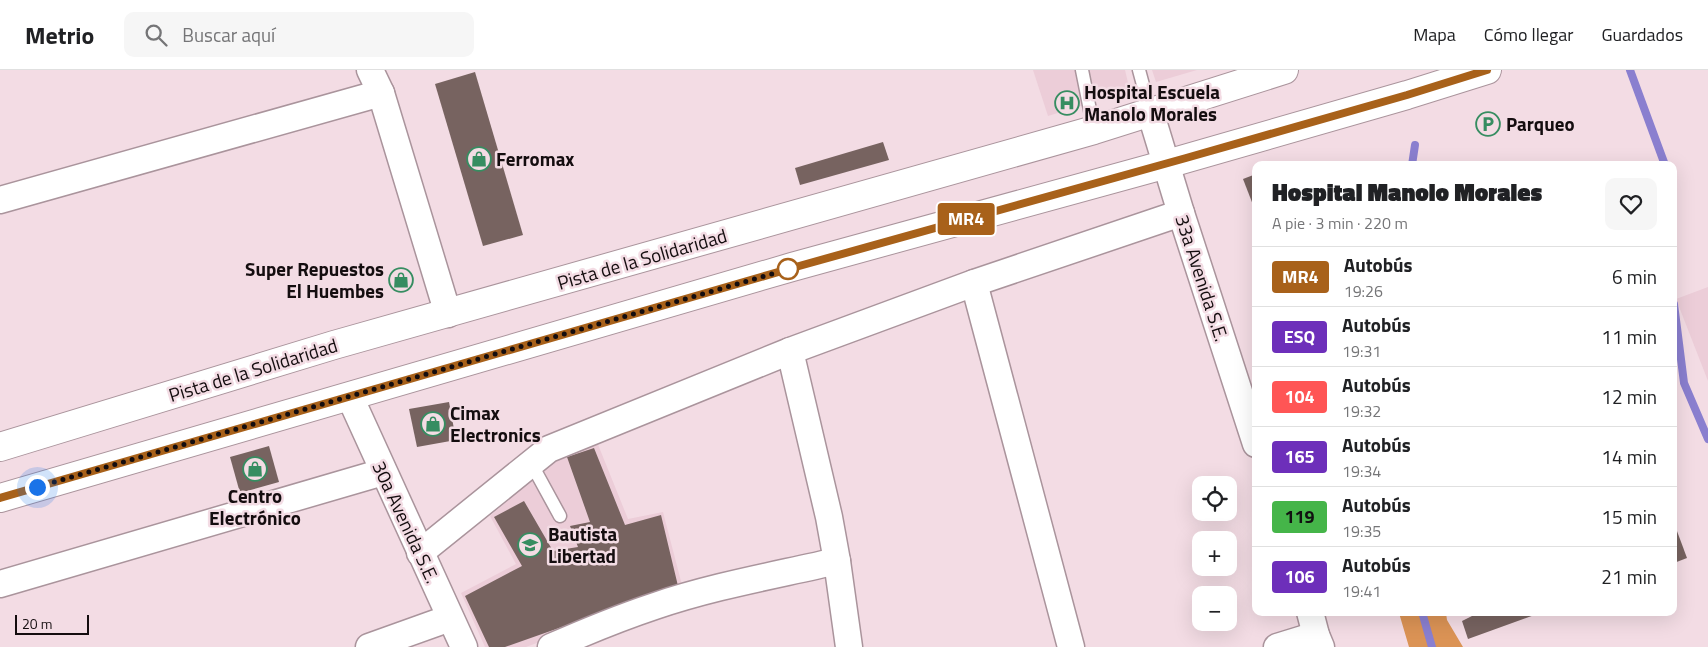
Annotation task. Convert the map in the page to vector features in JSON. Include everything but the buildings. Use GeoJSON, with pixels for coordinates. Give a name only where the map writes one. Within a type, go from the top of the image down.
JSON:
{"type":"FeatureCollection","features":[{"type":"Feature","properties":{"kind":"main road","name":"Pista de la Solidaridad"},"geometry":{"type":"LineString","coordinates":[[0,447],[334,345],[1094,130],[1284,70]]}},
{"type":"Feature","properties":{"kind":"main road"},"geometry":{"type":"LineString","coordinates":[[0,498],[802,265],[1167,164],[1487,70]]}},
{"type":"Feature","properties":{"kind":"street"},"geometry":{"type":"LineString","coordinates":[[370,70],[381,93],[448,314]]}},
{"type":"Feature","properties":{"kind":"street"},"geometry":{"type":"LineString","coordinates":[[0,200],[381,93]]}},
{"type":"Feature","properties":{"kind":"street","name":"33a Avenida S.E."},"geometry":{"type":"LineString","coordinates":[[1150,111],[1252,432]]}},
{"type":"Feature","properties":{"kind":"street"},"geometry":{"type":"LineString","coordinates":[[420,553],[549,449],[790,351],[974,283],[1181,213]]}},
{"type":"Feature","properties":{"kind":"street"},"geometry":{"type":"LineString","coordinates":[[974,283],[1071,647]]}},
{"type":"Feature","properties":{"kind":"street"},"geometry":{"type":"LineString","coordinates":[[790,351],[829,517],[849,647]]}},
{"type":"Feature","properties":{"kind":"street","name":"30a Avenida S.E."},"geometry":{"type":"LineString","coordinates":[[350,397],[464,647]]}},
{"type":"Feature","properties":{"kind":"street"},"geometry":{"type":"LineString","coordinates":[[0,584],[383,472]]}},
{"type":"Feature","properties":{"kind":"street"},"geometry":{"type":"LineString","coordinates":[[551,647],[582,633],[656,606],[730,586],[837,561]]}},
{"type":"Feature","properties":{"kind":"street"},"geometry":{"type":"LineString","coordinates":[[369,647],[450,618]]}},
{"type":"Feature","properties":{"kind":"street"},"geometry":{"type":"LineString","coordinates":[[1277,647],[1316,631]]}},
{"type":"Feature","properties":{"kind":"lane"},"geometry":{"type":"LineString","coordinates":[[1082,70],[1094,130]]}},
{"type":"Feature","properties":{"kind":"lane"},"geometry":{"type":"LineString","coordinates":[[1139,70],[1150,111]]}},
{"type":"Feature","properties":{"kind":"lane"},"geometry":{"type":"LineString","coordinates":[[531,463],[560,516]]}},
{"type":"Feature","properties":{"kind":"shaded area","name":"Hospital Escuela Manolo Morales"},"geometry":{"type":"Polygon","coordinates":[[[1033,70],[1125,70],[1130,91],[1048,116],[1033,70]]]}},
{"type":"Feature","properties":{"kind":"shaded area","name":"Hospital Escuela Manolo Morales"},"geometry":{"type":"Polygon","coordinates":[[[1152,70],[1197,70],[1156,82],[1152,70]]]}},
{"type":"Feature","properties":{"kind":"shaded area"},"geometry":{"type":"Polygon","coordinates":[[[1708,287],[1708,381],[1677,302],[1677,299],[1708,287]]]}},
{"type":"Feature","properties":{"kind":"shaded area"},"geometry":{"type":"Polygon","coordinates":[[[597,442],[628,519],[663,512],[683,589],[526,647],[485,647],[461,593],[516,564],[490,516],[562,453],[597,442]]]}},
{"type":"Feature","properties":{"kind":"shaded area"},"geometry":{"type":"Polygon","coordinates":[[[1400,616],[1446,616],[1463,647],[1409,647],[1400,616]]]}},
{"type":"Feature","properties":{"kind":"waterway"},"geometry":{"type":"LineString","coordinates":[[1630,70],[1664,161]]}},
{"type":"Feature","properties":{"kind":"waterway"},"geometry":{"type":"LineString","coordinates":[[1413,161],[1415,145]]}},
{"type":"Feature","properties":{"kind":"waterway"},"geometry":{"type":"LineString","coordinates":[[1677,328],[1684,383],[1708,439]]}},
{"type":"Feature","properties":{"kind":"waterway"},"geometry":{"type":"LineString","coordinates":[[1423,616],[1432,647]]}},
{"type":"Feature","properties":{"kind":"bus line","name":"MR4"},"geometry":{"type":"LineString","coordinates":[[0,498],[792,268],[1186,158],[1407,95],[1487,70]]}},
{"type":"Feature","properties":{"kind":"place","name":"Hospital Escuela Manolo Morales"},"geometry":{"type":"Point","coordinates":[1067,103]}},
{"type":"Feature","properties":{"kind":"place","name":"Parqueo"},"geometry":{"type":"Point","coordinates":[1488,124]}},
{"type":"Feature","properties":{"kind":"place","name":"Ferromax"},"geometry":{"type":"Point","coordinates":[479,159]}},
{"type":"Feature","properties":{"kind":"place","name":"Super Repuestos El Huembes"},"geometry":{"type":"Point","coordinates":[401,280]}},
{"type":"Feature","properties":{"kind":"place","name":"Cimax Electronics"},"geometry":{"type":"Point","coordinates":[433,424]}},
{"type":"Feature","properties":{"kind":"place","name":"Centro Electrónico"},"geometry":{"type":"Point","coordinates":[255,469]}},
{"type":"Feature","properties":{"kind":"place","name":"Bautista Libertad"},"geometry":{"type":"Point","coordinates":[530,545]}},
{"type":"Feature","properties":{"kind":"route"},"geometry":{"type":"LineString","coordinates":[[37,487],[792,268],[788,269]]}}]}
